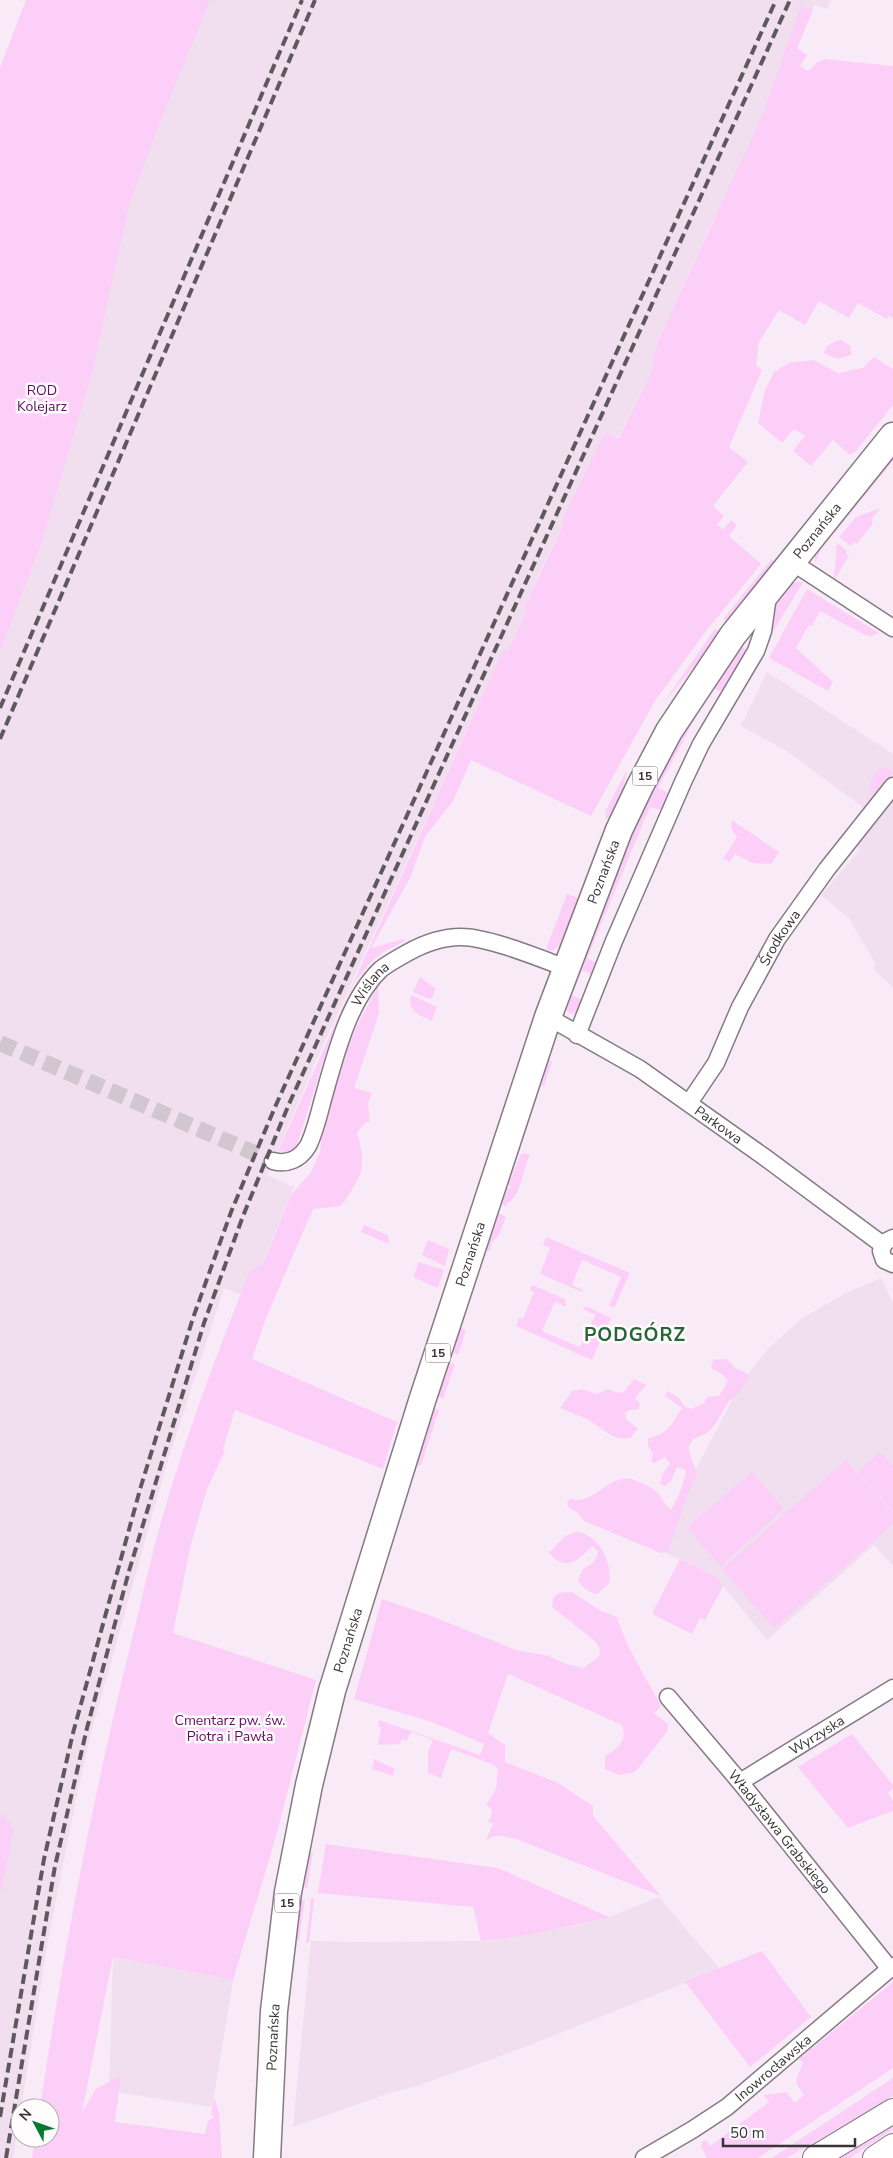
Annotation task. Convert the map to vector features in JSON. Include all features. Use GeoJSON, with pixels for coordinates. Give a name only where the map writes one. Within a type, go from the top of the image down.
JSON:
{"type":"FeatureCollection","features":[{"type":"Feature","properties":{"kind":"main road","name":"Poznańska"},"geometry":{"type":"LineString","coordinates":[[267,2158],[274,2011],[288,1892],[309,1785],[332,1690],[422,1401],[548,1017],[619,830],[662,743],[714,661],[893,436]]}},
{"type":"Feature","properties":{"kind":"main road"},"geometry":{"type":"LineString","coordinates":[[815,2158],[893,2111]]}},
{"type":"Feature","properties":{"kind":"main road"},"geometry":{"type":"LineString","coordinates":[[875,2158],[893,2146]]}},
{"type":"Feature","properties":{"kind":"street"},"geometry":{"type":"LineString","coordinates":[[792,562],[893,628]]}},
{"type":"Feature","properties":{"kind":"street"},"geometry":{"type":"LineString","coordinates":[[577,1034],[614,940],[683,782],[701,744],[756,650],[763,631],[768,591]]}},
{"type":"Feature","properties":{"kind":"street","name":"Środkowa"},"geometry":{"type":"LineString","coordinates":[[689,1104],[716,1063],[740,1007],[780,935],[827,868],[893,786]]}},
{"type":"Feature","properties":{"kind":"street","name":"Wiślana"},"geometry":{"type":"LineString","coordinates":[[273,1161],[280,1163],[292,1161],[307,1146],[345,1030],[362,994],[371,980],[385,966],[422,945],[446,938],[461,937],[488,942],[566,968]]}},
{"type":"Feature","properties":{"kind":"street","name":"Parkowa"},"geometry":{"type":"LineString","coordinates":[[548,1017],[640,1070],[888,1241]]}},
{"type":"Feature","properties":{"kind":"street"},"geometry":{"type":"LineString","coordinates":[[888,1241],[881,1251],[882,1257],[886,1262],[893,1264]]}},
{"type":"Feature","properties":{"kind":"street","name":"Wyrzyska"},"geometry":{"type":"LineString","coordinates":[[740,1782],[893,1688]]}},
{"type":"Feature","properties":{"kind":"street","name":"Władysława Grabskiego"},"geometry":{"type":"LineString","coordinates":[[668,1697],[891,1967]]}},
{"type":"Feature","properties":{"kind":"street","name":"Inowrocławska"},"geometry":{"type":"LineString","coordinates":[[644,2158],[727,2107],[891,1967]]}},
{"type":"Feature","properties":{"kind":"shaded area"},"geometry":{"type":"Polygon","coordinates":[[[28,0],[831,0],[827,9],[814,5],[797,48],[807,55],[777,98],[712,223],[658,341],[650,376],[617,439],[605,433],[524,608],[527,610],[508,652],[503,651],[319,1054],[267,1175],[294,1187],[248,1298],[224,1288],[167,1463],[91,1733],[48,1941],[23,2098],[10,2098],[10,2148],[15,2148],[13,2158],[0,2158],[0,559],[63,381],[0,74],[28,0]]]}},
{"type":"Feature","properties":{"kind":"shaded area"},"geometry":{"type":"Polygon","coordinates":[[[767,672],[893,754],[893,774],[864,808],[787,751],[741,726],[767,672]]]}},
{"type":"Feature","properties":{"kind":"shaded area"},"geometry":{"type":"Polygon","coordinates":[[[893,800],[893,987],[874,970],[875,963],[849,918],[821,895],[860,850],[857,846],[893,800]]]}},
{"type":"Feature","properties":{"kind":"shaded area"},"geometry":{"type":"Polygon","coordinates":[[[881,1278],[893,1303],[893,1566],[874,1545],[767,1640],[715,1576],[655,1548],[742,1381],[770,1347],[801,1319],[844,1294],[881,1278]]]}},
{"type":"Feature","properties":{"kind":"shaded area"},"geometry":{"type":"Polygon","coordinates":[[[659,1897],[720,1969],[525,2047],[417,2086],[389,2093],[293,2127],[311,1941],[481,1941],[530,1935],[609,1917],[659,1897]]]}},
{"type":"Feature","properties":{"kind":"shaded area"},"geometry":{"type":"Polygon","coordinates":[[[113,1957],[233,1980],[212,2107],[109,2091],[113,1957]]]}},
{"type":"Feature","properties":{"kind":"green space","name":"ROD Kolejarz"},"geometry":{"type":"Polygon","coordinates":[[[26,0],[210,0],[157,129],[129,205],[92,372],[42,541],[0,651],[0,68],[26,0]]]}},
{"type":"Feature","properties":{"kind":"green space"},"geometry":{"type":"Polygon","coordinates":[[[801,6],[813,10],[797,48],[807,55],[800,66],[808,71],[818,62],[825,59],[893,66],[893,318],[888,315],[887,319],[858,303],[849,318],[819,301],[805,325],[779,310],[759,342],[756,365],[762,370],[729,447],[748,462],[713,506],[724,516],[717,525],[723,530],[731,520],[737,525],[729,536],[761,564],[706,631],[655,701],[591,816],[471,760],[453,801],[425,837],[410,878],[371,948],[403,939],[405,941],[383,952],[371,962],[354,983],[325,1056],[297,1145],[290,1153],[278,1151],[503,650],[508,652],[527,610],[524,608],[564,524],[562,521],[605,433],[618,439],[650,376],[658,341],[763,114],[801,6]]]}},
{"type":"Feature","properties":{"kind":"green space"},"geometry":{"type":"Polygon","coordinates":[[[842,340],[850,346],[852,354],[838,358],[824,353],[831,344],[842,340]]]}},
{"type":"Feature","properties":{"kind":"green space"},"geometry":{"type":"Polygon","coordinates":[[[874,357],[893,369],[893,405],[856,451],[850,455],[833,440],[811,466],[793,451],[805,436],[794,429],[782,443],[758,423],[765,390],[774,372],[789,363],[813,360],[838,373],[863,368],[874,357]]]}},
{"type":"Feature","properties":{"kind":"green space"},"geometry":{"type":"Polygon","coordinates":[[[893,456],[893,461],[821,549],[815,564],[815,553],[893,456]]]}},
{"type":"Feature","properties":{"kind":"green space"},"geometry":{"type":"Polygon","coordinates":[[[880,508],[871,520],[873,523],[857,544],[853,542],[851,546],[839,537],[856,517],[880,508]]]}},
{"type":"Feature","properties":{"kind":"green space"},"geometry":{"type":"Polygon","coordinates":[[[837,543],[847,551],[846,554],[849,556],[835,579],[834,577],[837,543]]]}},
{"type":"Feature","properties":{"kind":"green space"},"geometry":{"type":"Polygon","coordinates":[[[772,559],[775,562],[726,623],[724,618],[772,559]]]}},
{"type":"Feature","properties":{"kind":"green space"},"geometry":{"type":"Polygon","coordinates":[[[803,582],[769,639],[774,605],[791,584],[803,582]]]}},
{"type":"Feature","properties":{"kind":"green space"},"geometry":{"type":"Polygon","coordinates":[[[807,589],[879,633],[871,636],[865,635],[820,611],[812,626],[809,625],[796,648],[833,682],[828,691],[769,658],[807,589]]]}},
{"type":"Feature","properties":{"kind":"green space"},"geometry":{"type":"Polygon","coordinates":[[[715,629],[720,631],[700,660],[664,702],[715,629]]]}},
{"type":"Feature","properties":{"kind":"green space"},"geometry":{"type":"Polygon","coordinates":[[[740,646],[748,651],[725,690],[719,691],[712,687],[658,788],[668,793],[668,795],[661,810],[650,807],[587,958],[596,963],[593,973],[582,970],[572,995],[582,1000],[582,1005],[578,1013],[571,1014],[566,1010],[566,1001],[604,898],[632,830],[664,763],[682,731],[709,687],[740,646]]]}},
{"type":"Feature","properties":{"kind":"green space"},"geometry":{"type":"Polygon","coordinates":[[[884,767],[890,769],[893,774],[874,797],[871,788],[872,780],[877,772],[884,767]]]}},
{"type":"Feature","properties":{"kind":"green space"},"geometry":{"type":"Polygon","coordinates":[[[627,770],[621,799],[609,820],[606,818],[605,812],[627,770]]]}},
{"type":"Feature","properties":{"kind":"green space"},"geometry":{"type":"Polygon","coordinates":[[[732,820],[779,852],[771,864],[752,863],[735,854],[730,862],[723,859],[737,837],[731,828],[732,820]]]}},
{"type":"Feature","properties":{"kind":"green space"},"geometry":{"type":"Polygon","coordinates":[[[567,894],[576,897],[579,901],[565,939],[554,950],[547,952],[547,946],[567,894]]]}},
{"type":"Feature","properties":{"kind":"green space"},"geometry":{"type":"Polygon","coordinates":[[[420,977],[436,989],[432,998],[429,999],[413,992],[420,977]]]}},
{"type":"Feature","properties":{"kind":"green space","name":"Cmentarz pw. św. Piotra i Pawła"},"geometry":{"type":"Polygon","coordinates":[[[378,986],[379,1013],[354,1088],[372,1093],[368,1103],[370,1123],[366,1122],[357,1133],[362,1156],[361,1172],[341,1206],[313,1209],[266,1318],[252,1359],[397,1422],[383,1469],[235,1410],[223,1449],[225,1450],[206,1492],[190,1548],[173,1633],[316,1680],[277,1833],[233,1980],[113,1957],[82,2112],[96,2089],[121,2075],[115,2122],[205,2134],[208,2121],[214,2117],[211,2115],[214,2098],[219,2112],[222,2158],[32,2158],[34,2148],[60,2148],[60,2098],[42,2098],[59,1991],[104,1758],[164,1512],[204,1390],[250,1271],[263,1264],[291,1195],[311,1172],[320,1152],[323,1123],[351,1037],[378,986]]]}},
{"type":"Feature","properties":{"kind":"green space"},"geometry":{"type":"Polygon","coordinates":[[[411,995],[437,1007],[432,1021],[419,1015],[412,1009],[411,995]]]}},
{"type":"Feature","properties":{"kind":"green space"},"geometry":{"type":"Polygon","coordinates":[[[546,1057],[552,1062],[544,1086],[542,1086],[546,1057]]]}},
{"type":"Feature","properties":{"kind":"green space"},"geometry":{"type":"Polygon","coordinates":[[[526,1153],[530,1155],[515,1196],[506,1204],[508,1208],[501,1203],[506,1188],[509,1189],[511,1186],[508,1185],[521,1154],[526,1153]]]}},
{"type":"Feature","properties":{"kind":"green space"},"geometry":{"type":"Polygon","coordinates":[[[498,1213],[506,1217],[499,1235],[492,1242],[490,1251],[486,1250],[485,1245],[495,1214],[498,1213]]]}},
{"type":"Feature","properties":{"kind":"green space"},"geometry":{"type":"Polygon","coordinates":[[[364,1225],[388,1235],[389,1244],[361,1232],[364,1225]]]}},
{"type":"Feature","properties":{"kind":"green space"},"geometry":{"type":"Polygon","coordinates":[[[546,1237],[630,1273],[614,1308],[609,1306],[621,1277],[582,1260],[572,1285],[583,1290],[582,1292],[540,1274],[550,1248],[543,1245],[546,1237]]]}},
{"type":"Feature","properties":{"kind":"green space"},"geometry":{"type":"Polygon","coordinates":[[[428,1240],[449,1249],[445,1266],[422,1255],[428,1240]]]}},
{"type":"Feature","properties":{"kind":"green space"},"geometry":{"type":"Polygon","coordinates":[[[419,1262],[444,1270],[438,1288],[413,1277],[419,1262]]]}},
{"type":"Feature","properties":{"kind":"green space"},"geometry":{"type":"Polygon","coordinates":[[[532,1285],[565,1299],[566,1307],[555,1302],[542,1331],[580,1347],[595,1315],[583,1309],[585,1307],[589,1307],[611,1318],[592,1360],[516,1326],[519,1318],[523,1319],[534,1292],[530,1290],[532,1285]]]}},
{"type":"Feature","properties":{"kind":"green space"},"geometry":{"type":"Polygon","coordinates":[[[462,1328],[465,1330],[465,1334],[458,1355],[451,1351],[457,1330],[462,1328]]]}},
{"type":"Feature","properties":{"kind":"green space"},"geometry":{"type":"Polygon","coordinates":[[[727,1359],[736,1369],[745,1372],[749,1377],[739,1393],[729,1401],[714,1426],[706,1434],[693,1439],[688,1448],[697,1474],[668,1551],[661,1553],[584,1521],[578,1513],[568,1507],[567,1502],[571,1499],[587,1498],[618,1480],[626,1479],[635,1480],[654,1490],[671,1509],[680,1490],[686,1470],[677,1467],[671,1481],[665,1486],[660,1484],[662,1475],[670,1464],[665,1457],[654,1463],[651,1460],[653,1454],[648,1446],[648,1438],[661,1434],[669,1428],[682,1408],[665,1396],[668,1391],[678,1397],[685,1407],[691,1409],[704,1403],[707,1397],[719,1396],[728,1381],[723,1375],[711,1368],[713,1360],[727,1359]]]}},
{"type":"Feature","properties":{"kind":"green space"},"geometry":{"type":"Polygon","coordinates":[[[447,1364],[455,1364],[443,1399],[437,1395],[447,1364]]]}},
{"type":"Feature","properties":{"kind":"green space"},"geometry":{"type":"Polygon","coordinates":[[[634,1379],[646,1385],[635,1398],[640,1404],[639,1409],[630,1410],[625,1413],[626,1419],[638,1429],[630,1438],[618,1437],[607,1433],[587,1419],[560,1408],[572,1391],[581,1389],[597,1394],[608,1389],[617,1393],[624,1392],[634,1379]]]}},
{"type":"Feature","properties":{"kind":"green space"},"geometry":{"type":"Polygon","coordinates":[[[432,1410],[439,1410],[421,1465],[416,1467],[432,1410]]]}},
{"type":"Feature","properties":{"kind":"green space"},"geometry":{"type":"Polygon","coordinates":[[[880,1452],[893,1466],[893,1511],[858,1472],[880,1452]]]}},
{"type":"Feature","properties":{"kind":"green space"},"geometry":{"type":"Polygon","coordinates":[[[846,1460],[893,1513],[893,1524],[774,1628],[722,1569],[846,1460]]]}},
{"type":"Feature","properties":{"kind":"green space"},"geometry":{"type":"Polygon","coordinates":[[[752,1472],[784,1509],[721,1566],[687,1528],[752,1472]]]}},
{"type":"Feature","properties":{"kind":"green space"},"geometry":{"type":"Polygon","coordinates":[[[576,1532],[584,1534],[598,1544],[606,1559],[610,1576],[609,1584],[597,1594],[586,1589],[578,1580],[583,1569],[595,1560],[598,1551],[592,1546],[577,1560],[567,1563],[555,1559],[549,1553],[565,1536],[576,1532]]]}},
{"type":"Feature","properties":{"kind":"green space"},"geometry":{"type":"Polygon","coordinates":[[[680,1559],[715,1576],[723,1586],[705,1620],[700,1618],[692,1634],[652,1614],[680,1559]]]}},
{"type":"Feature","properties":{"kind":"green space"},"geometry":{"type":"Polygon","coordinates":[[[572,1592],[601,1611],[617,1617],[631,1651],[661,1706],[654,1713],[668,1724],[667,1732],[635,1772],[618,1775],[605,1769],[605,1756],[620,1744],[624,1736],[622,1725],[508,1674],[488,1733],[505,1745],[505,1762],[558,1783],[593,1806],[593,1816],[661,1896],[519,1840],[498,1836],[486,1840],[493,1824],[488,1822],[492,1815],[491,1809],[486,1805],[496,1789],[498,1769],[494,1765],[451,1749],[441,1778],[428,1773],[428,1752],[433,1740],[411,1732],[407,1741],[402,1739],[400,1744],[378,1745],[381,1729],[378,1726],[379,1720],[480,1755],[484,1744],[432,1722],[354,1699],[382,1599],[429,1615],[516,1650],[549,1656],[566,1664],[584,1668],[599,1656],[600,1649],[595,1641],[552,1607],[553,1599],[558,1593],[572,1592]]]}},
{"type":"Feature","properties":{"kind":"green space"},"geometry":{"type":"Polygon","coordinates":[[[852,1734],[893,1785],[893,1789],[888,1793],[893,1801],[893,1811],[848,1828],[798,1767],[852,1734]]]}},
{"type":"Feature","properties":{"kind":"green space"},"geometry":{"type":"Polygon","coordinates":[[[374,1759],[395,1769],[393,1776],[372,1769],[374,1759]]]}},
{"type":"Feature","properties":{"kind":"green space"},"geometry":{"type":"Polygon","coordinates":[[[2,1814],[14,1829],[0,1895],[0,1822],[2,1814]]]}},
{"type":"Feature","properties":{"kind":"green space"},"geometry":{"type":"Polygon","coordinates":[[[326,1844],[498,1868],[609,1917],[530,1935],[481,1941],[473,1907],[318,1893],[326,1844]]]}},
{"type":"Feature","properties":{"kind":"green space"},"geometry":{"type":"Polygon","coordinates":[[[313,1852],[307,1889],[304,1886],[309,1854],[313,1852]]]}},
{"type":"Feature","properties":{"kind":"green space"},"geometry":{"type":"Polygon","coordinates":[[[311,1898],[314,1899],[309,1943],[306,1943],[311,1898]]]}},
{"type":"Feature","properties":{"kind":"green space"},"geometry":{"type":"Polygon","coordinates":[[[305,1900],[299,1941],[296,1939],[301,1901],[305,1900]]]}},
{"type":"Feature","properties":{"kind":"green space"},"geometry":{"type":"Polygon","coordinates":[[[762,1951],[811,2017],[750,2067],[685,1982],[762,1951]]]}},
{"type":"Feature","properties":{"kind":"green space"},"geometry":{"type":"Polygon","coordinates":[[[893,1982],[893,2068],[758,2158],[707,2158],[701,2146],[702,2142],[706,2140],[710,2146],[769,2102],[764,2095],[786,2092],[795,2103],[804,2095],[796,2080],[803,2063],[799,2059],[893,1982]]]}},
{"type":"Feature","properties":{"kind":"green space"},"geometry":{"type":"Polygon","coordinates":[[[893,2078],[893,2096],[787,2158],[772,2158],[893,2078]]]}},
{"type":"Feature","properties":{"kind":"green space"},"geometry":{"type":"Polygon","coordinates":[[[893,2118],[893,2129],[850,2158],[827,2158],[893,2118]]]}},
{"type":"Feature","properties":{"kind":"tunnel"},"geometry":{"type":"LineString","coordinates":[[0,1043],[273,1161]]}},
{"type":"Feature","properties":{"kind":"railway"},"geometry":{"type":"LineString","coordinates":[[0,708],[302,0]]}},
{"type":"Feature","properties":{"kind":"railway"},"geometry":{"type":"LineString","coordinates":[[0,739],[315,0]]}},
{"type":"Feature","properties":{"kind":"railway"},"geometry":{"type":"LineString","coordinates":[[0,2117],[44,1859],[73,1733],[141,1486],[193,1318],[231,1212],[275,1107],[776,0]]}},
{"type":"Feature","properties":{"kind":"railway"},"geometry":{"type":"LineString","coordinates":[[6,2158],[55,1866],[87,1728],[129,1571],[204,1323],[243,1216],[289,1104],[790,0]]}},
{"type":"Feature","properties":{"kind":"district","name":"PODGÓRZ"},"geometry":{"type":"Point","coordinates":[635,1334]}}]}
